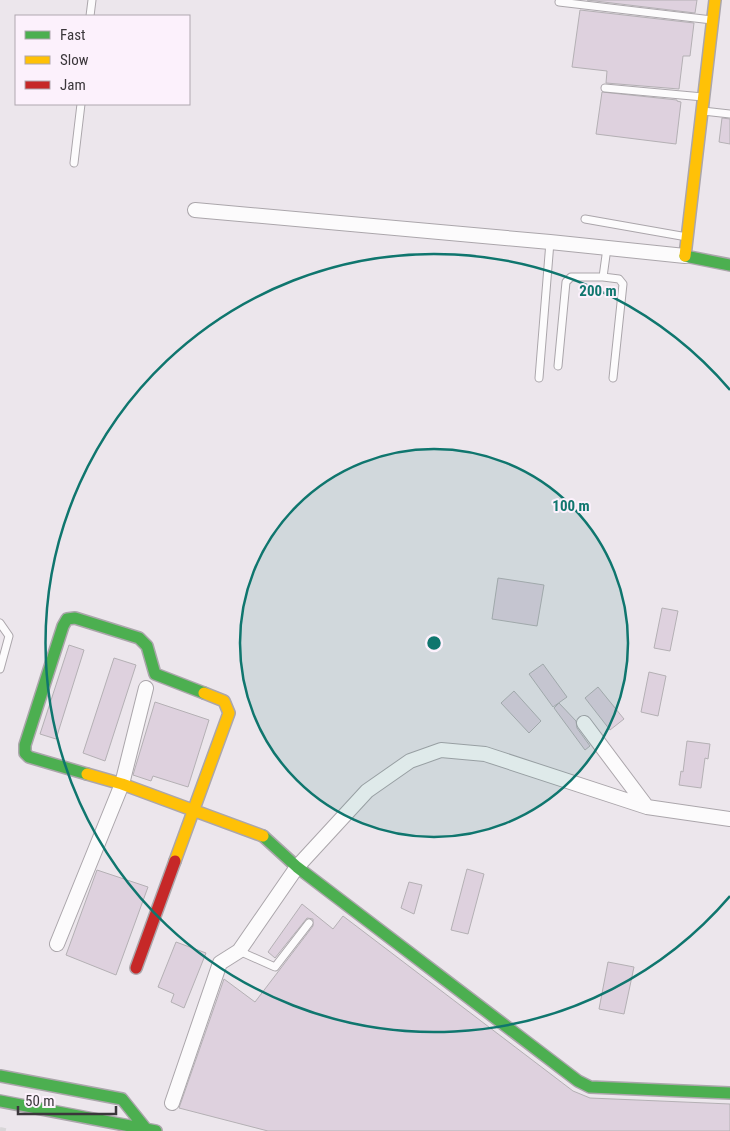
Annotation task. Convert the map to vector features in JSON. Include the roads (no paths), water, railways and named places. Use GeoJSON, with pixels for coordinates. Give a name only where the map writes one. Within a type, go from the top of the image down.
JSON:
{"type":"FeatureCollection","features":[{"type":"Feature","properties":{"kind":"main road"},"geometry":{"type":"LineString","coordinates":[[685,256],[715,0]]}},
{"type":"Feature","properties":{"kind":"main road"},"geometry":{"type":"LineString","coordinates":[[685,256],[716,252],[730,254]]}},
{"type":"Feature","properties":{"kind":"main road"},"geometry":{"type":"LineString","coordinates":[[685,256],[730,264]]}},
{"type":"Feature","properties":{"kind":"main road"},"geometry":{"type":"LineString","coordinates":[[136,968],[194,810],[229,713],[228,705],[224,701],[155,674],[152,670],[148,649],[139,638],[75,618],[67,619],[63,626],[30,727],[25,746],[25,752],[29,757],[122,784],[194,810],[264,836],[296,867],[578,1081],[590,1088],[730,1093]]}},
{"type":"Feature","properties":{"kind":"main road"},"geometry":{"type":"LineString","coordinates":[[0,1076],[122,1099],[151,1130]]}},
{"type":"Feature","properties":{"kind":"main road"},"geometry":{"type":"LineString","coordinates":[[0,1100],[151,1130]]}},
{"type":"Feature","properties":{"kind":"street"},"geometry":{"type":"LineString","coordinates":[[195,210],[685,256]]}},
{"type":"Feature","properties":{"kind":"street"},"geometry":{"type":"LineString","coordinates":[[57,944],[122,784],[146,688]]}},
{"type":"Feature","properties":{"kind":"street"},"geometry":{"type":"LineString","coordinates":[[584,723],[647,807]]}},
{"type":"Feature","properties":{"kind":"street"},"geometry":{"type":"LineString","coordinates":[[172,1103],[220,963],[239,951],[296,867],[367,791],[410,761],[441,750],[485,754],[647,807],[730,820]]}},
{"type":"Feature","properties":{"kind":"lane"},"geometry":{"type":"LineString","coordinates":[[90,15],[92,0]]}},
{"type":"Feature","properties":{"kind":"lane"},"geometry":{"type":"LineString","coordinates":[[558,2],[712,20]]}},
{"type":"Feature","properties":{"kind":"lane"},"geometry":{"type":"LineString","coordinates":[[605,88],[703,97]]}},
{"type":"Feature","properties":{"kind":"lane"},"geometry":{"type":"LineString","coordinates":[[74,164],[81,105]]}},
{"type":"Feature","properties":{"kind":"lane"},"geometry":{"type":"LineString","coordinates":[[702,110],[730,114]]}},
{"type":"Feature","properties":{"kind":"lane"},"geometry":{"type":"LineString","coordinates":[[585,219],[688,238]]}},
{"type":"Feature","properties":{"kind":"lane"},"geometry":{"type":"LineString","coordinates":[[539,378],[550,242]]}},
{"type":"Feature","properties":{"kind":"lane"},"geometry":{"type":"LineString","coordinates":[[603,277],[607,248]]}},
{"type":"Feature","properties":{"kind":"lane"},"geometry":{"type":"LineString","coordinates":[[558,366],[566,282],[571,277],[619,279],[623,284],[613,378]]}},
{"type":"Feature","properties":{"kind":"lane"},"geometry":{"type":"LineString","coordinates":[[0,623],[9,636],[0,669]]}},
{"type":"Feature","properties":{"kind":"lane"},"geometry":{"type":"LineString","coordinates":[[239,951],[275,967],[309,922]]}},
{"type":"Feature","properties":{"kind":"railway"},"geometry":{"type":"LineString","coordinates":[[0,1129],[10,1131]]}}]}
